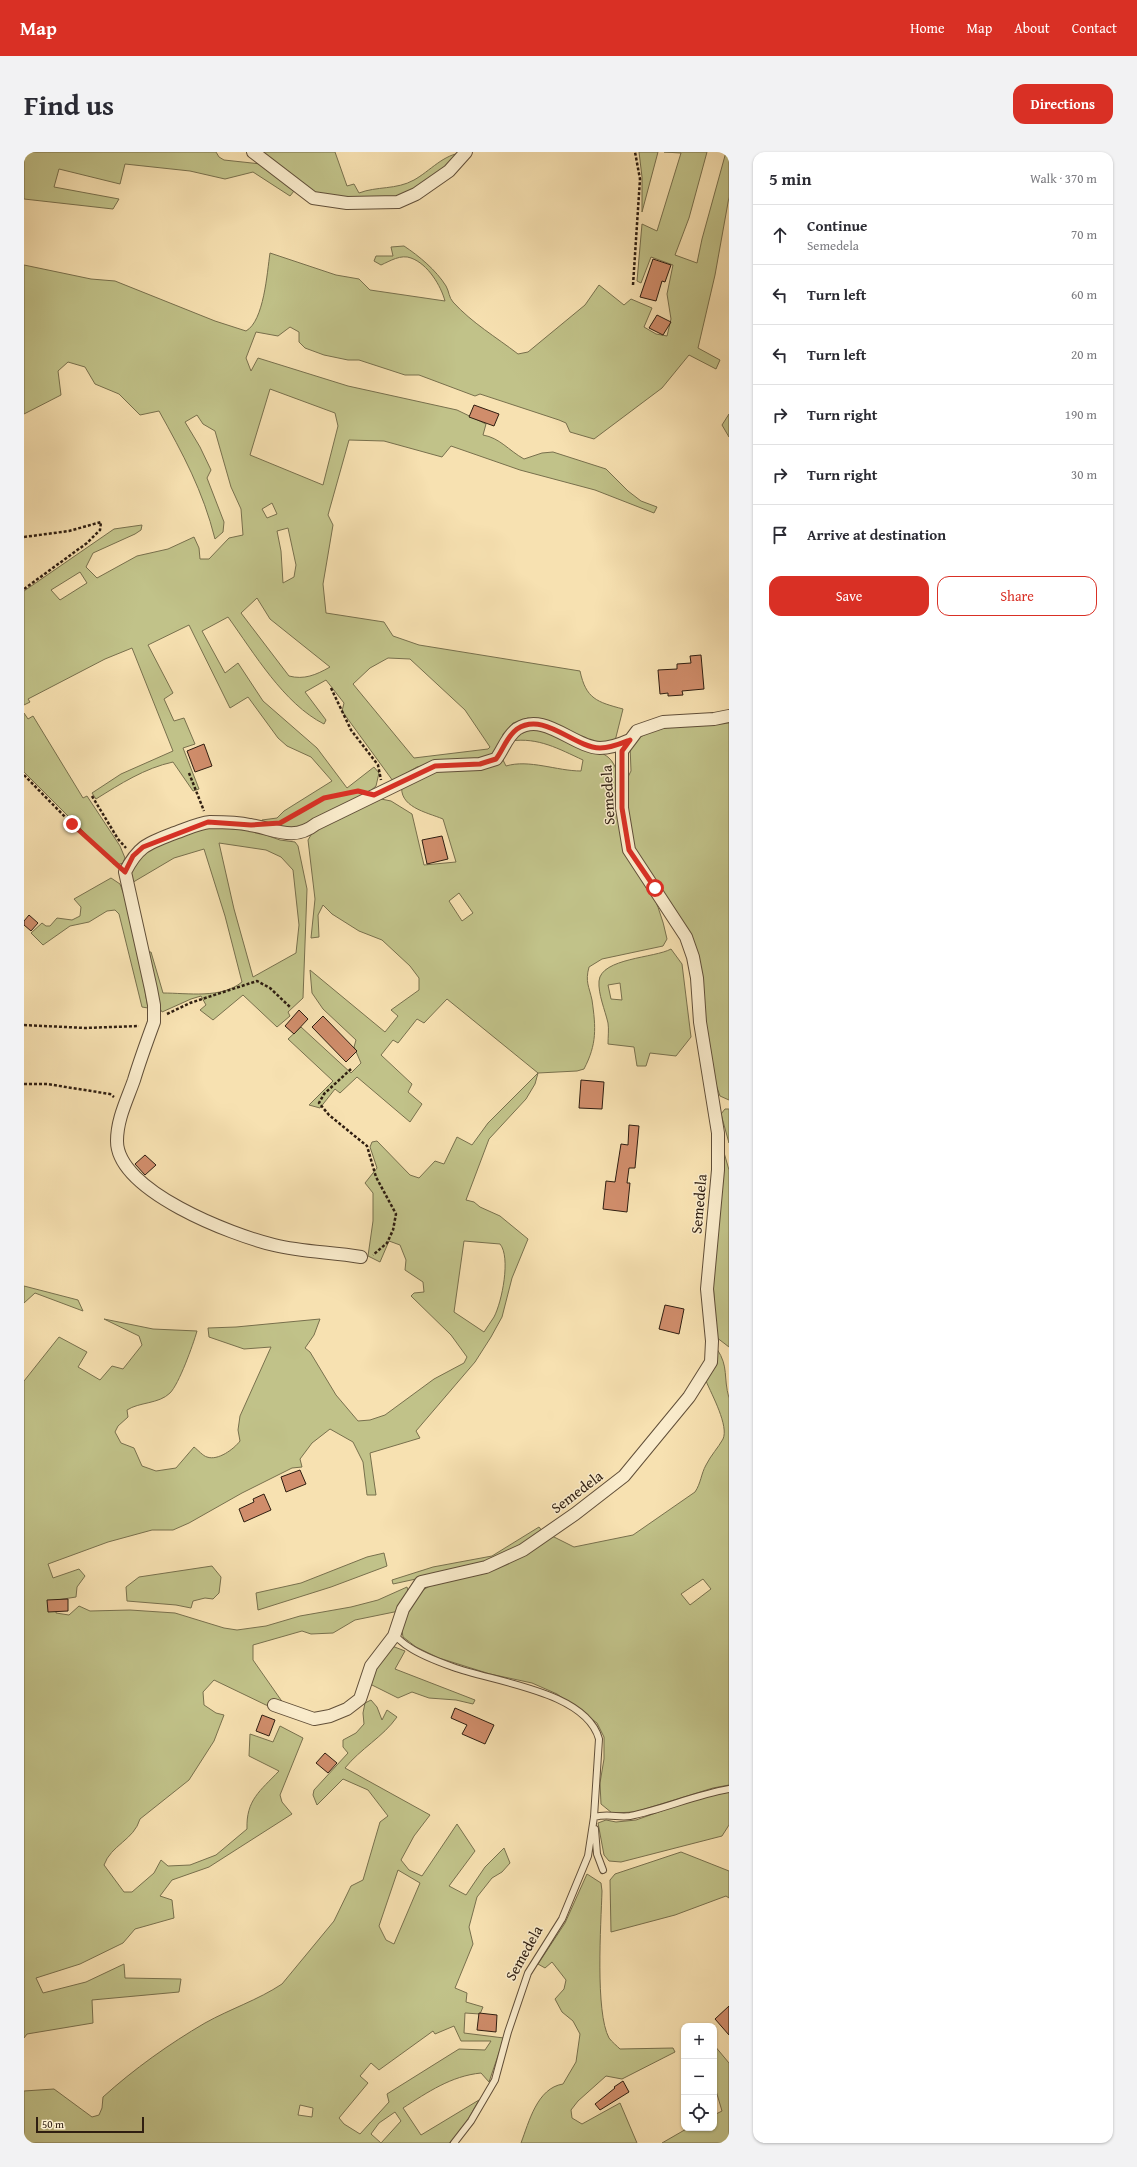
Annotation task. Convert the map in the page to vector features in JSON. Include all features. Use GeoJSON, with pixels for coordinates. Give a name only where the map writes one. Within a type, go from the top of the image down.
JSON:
{"type":"FeatureCollection","features":[{"type":"Feature","properties":{"kind":"street"},"geometry":{"type":"LineString","coordinates":[[253,152],[313,198],[346,203],[398,202],[416,194],[449,171],[466,152]]}},
{"type":"Feature","properties":{"kind":"street","name":"Semedela"},"geometry":{"type":"LineString","coordinates":[[274,1705],[314,1719],[330,1716],[347,1709],[360,1698],[371,1666],[394,1636],[403,1609],[421,1582],[486,1567],[523,1550],[575,1514],[624,1476],[689,1397],[712,1362],[712,1341],[707,1289],[718,1170],[718,1133],[714,1098],[700,1022],[693,957],[686,937],[629,850],[622,808],[622,751],[637,731],[663,722],[714,719],[729,716]]}},
{"type":"Feature","properties":{"kind":"street"},"geometry":{"type":"LineString","coordinates":[[361,1257],[274,1245],[234,1232],[203,1219],[147,1188],[121,1161],[117,1142],[119,1123],[154,1022],[154,1004],[142,943],[125,872],[133,856],[143,847],[158,840],[208,822],[251,825],[269,831],[288,833],[306,832],[316,824],[435,766],[480,764],[496,759],[508,738],[517,729],[529,724],[546,725],[581,744],[600,748],[617,746],[630,740]]}},
{"type":"Feature","properties":{"kind":"lane","name":"Semedela"},"geometry":{"type":"LineString","coordinates":[[394,1636],[408,1647],[455,1668],[537,1690],[569,1706],[584,1717],[596,1729],[598,1739],[594,1817],[588,1856],[562,1919],[528,1973],[494,2080],[471,2121],[454,2143]]}},
{"type":"Feature","properties":{"kind":"lane"},"geometry":{"type":"LineString","coordinates":[[594,1817],[606,1814],[629,1816],[671,1805],[702,1793],[729,1789]]}},
{"type":"Feature","properties":{"kind":"lane","name":"Semedela"},"geometry":{"type":"LineString","coordinates":[[594,1817],[597,1854],[603,1870]]}},
{"type":"Feature","properties":{"kind":"path"},"geometry":{"type":"LineString","coordinates":[[633,285],[640,179],[635,152]]}},
{"type":"Feature","properties":{"kind":"path"},"geometry":{"type":"LineString","coordinates":[[24,537],[69,531],[101,522],[100,530],[87,543],[24,589]]}},
{"type":"Feature","properties":{"kind":"path"},"geometry":{"type":"LineString","coordinates":[[284,821],[324,798],[341,793],[358,791],[374,795],[381,780],[378,765],[351,730],[331,688]]}},
{"type":"Feature","properties":{"kind":"path"},"geometry":{"type":"LineString","coordinates":[[189,773],[208,822]]}},
{"type":"Feature","properties":{"kind":"path"},"geometry":{"type":"LineString","coordinates":[[24,775],[72,824],[125,872]]}},
{"type":"Feature","properties":{"kind":"path"},"geometry":{"type":"LineString","coordinates":[[92,796],[118,839],[133,856]]}},
{"type":"Feature","properties":{"kind":"path"},"geometry":{"type":"LineString","coordinates":[[351,1069],[324,1094],[319,1103],[329,1115],[367,1146],[376,1177],[396,1214],[393,1230],[387,1243],[374,1255],[361,1257]]}},
{"type":"Feature","properties":{"kind":"path"},"geometry":{"type":"LineString","coordinates":[[24,1084],[47,1084],[110,1094],[125,1104]]}},
{"type":"Feature","properties":{"kind":"green space"},"geometry":{"type":"Polygon","coordinates":[[[24,152],[216,152],[219,157],[224,160],[261,164],[294,191],[290,196],[253,172],[225,179],[190,171],[125,164],[120,184],[59,169],[54,187],[119,199],[113,209],[24,199],[24,152]]]}},
{"type":"Feature","properties":{"kind":"green space"},"geometry":{"type":"Polygon","coordinates":[[[263,152],[335,152],[347,186],[354,184],[359,193],[407,183],[414,180],[449,156],[462,153],[461,156],[409,194],[384,201],[311,194],[293,181],[263,152]]]}},
{"type":"Feature","properties":{"kind":"green space"},"geometry":{"type":"Polygon","coordinates":[[[639,152],[658,152],[642,212],[642,177],[639,152]]]}},
{"type":"Feature","properties":{"kind":"green space"},"geometry":{"type":"Polygon","coordinates":[[[664,152],[707,152],[689,218],[675,255],[697,263],[702,239],[726,152],[729,152],[729,197],[715,275],[698,348],[720,360],[716,369],[689,355],[662,388],[594,439],[570,432],[566,423],[559,420],[480,394],[475,396],[419,375],[405,375],[359,360],[348,360],[324,355],[305,348],[299,342],[299,332],[290,327],[278,336],[256,332],[246,358],[251,371],[258,358],[348,386],[457,410],[486,424],[483,435],[494,439],[524,459],[542,453],[553,452],[606,469],[628,491],[641,501],[657,507],[654,513],[595,490],[520,470],[451,446],[442,457],[384,441],[349,440],[328,515],[333,525],[323,584],[326,613],[384,622],[393,636],[419,645],[580,671],[586,688],[594,698],[606,704],[623,709],[615,741],[590,744],[546,722],[528,718],[513,723],[503,734],[500,746],[495,753],[485,759],[434,763],[417,767],[393,781],[342,711],[344,703],[326,680],[305,692],[326,720],[324,724],[309,715],[283,691],[259,661],[228,617],[202,631],[225,673],[238,663],[263,701],[317,748],[347,788],[374,767],[379,773],[376,786],[362,798],[294,832],[262,826],[262,820],[277,818],[284,811],[332,781],[311,757],[287,746],[278,738],[248,697],[230,708],[189,625],[148,645],[173,693],[164,699],[174,721],[184,718],[195,744],[183,748],[199,789],[193,791],[173,762],[143,772],[96,799],[92,793],[121,774],[173,751],[132,648],[105,659],[28,699],[30,702],[24,705],[24,591],[114,529],[142,525],[141,530],[135,534],[93,553],[86,567],[97,578],[137,556],[168,549],[194,537],[199,548],[200,559],[209,559],[229,538],[243,535],[241,509],[231,487],[215,431],[203,424],[197,415],[185,422],[200,447],[211,470],[207,478],[224,522],[223,532],[215,539],[205,505],[192,473],[159,411],[140,415],[119,394],[95,384],[85,367],[68,362],[58,371],[61,395],[24,414],[24,265],[91,279],[115,281],[215,321],[246,331],[252,326],[261,307],[270,253],[336,275],[359,279],[370,290],[445,301],[433,276],[417,261],[411,258],[403,257],[396,258],[381,265],[374,261],[376,256],[393,256],[391,247],[404,246],[437,274],[446,286],[452,300],[460,310],[518,354],[528,352],[585,305],[599,285],[624,305],[631,299],[652,308],[644,327],[656,334],[667,336],[671,319],[667,294],[673,265],[651,257],[641,283],[637,281],[642,224],[657,231],[681,153],[664,152]],[[270,389],[250,455],[323,485],[338,426],[335,413],[270,389]],[[272,503],[262,509],[267,518],[277,514],[272,503]],[[288,528],[277,531],[281,551],[283,583],[294,577],[296,565],[288,528]],[[80,572],[51,590],[60,600],[87,583],[80,572]],[[257,598],[241,613],[289,676],[310,676],[330,667],[270,619],[257,598]],[[388,658],[370,668],[353,684],[414,758],[488,749],[490,747],[465,710],[410,659],[388,658]]]}},
{"type":"Feature","properties":{"kind":"green space"},"geometry":{"type":"Polygon","coordinates":[[[729,414],[729,437],[722,425],[729,414]]]}},
{"type":"Feature","properties":{"kind":"green space"},"geometry":{"type":"Polygon","coordinates":[[[24,713],[28,719],[33,716],[83,798],[87,796],[120,846],[125,858],[123,863],[117,865],[24,772],[24,713]]]}},
{"type":"Feature","properties":{"kind":"green space"},"geometry":{"type":"Polygon","coordinates":[[[729,722],[729,1100],[720,1096],[715,1082],[704,1023],[701,976],[637,854],[631,838],[627,810],[627,779],[631,771],[630,745],[640,737],[651,732],[676,725],[729,722]]]}},
{"type":"Feature","properties":{"kind":"green space"},"geometry":{"type":"Polygon","coordinates":[[[539,728],[587,746],[609,758],[614,764],[618,778],[619,809],[626,832],[652,892],[667,939],[663,946],[602,959],[589,967],[587,980],[592,1000],[595,1028],[593,1044],[588,1060],[584,1069],[577,1071],[538,1073],[447,999],[424,1023],[417,1019],[398,1043],[393,1040],[381,1055],[412,1084],[408,1092],[422,1104],[410,1122],[357,1077],[340,1093],[335,1089],[320,1108],[309,1105],[333,1081],[288,1039],[301,1027],[351,1073],[361,1063],[354,1047],[356,1040],[323,1009],[312,993],[310,970],[385,1032],[398,1016],[391,1010],[419,990],[419,978],[410,966],[382,940],[359,931],[332,914],[323,905],[318,915],[319,937],[311,938],[315,899],[308,840],[314,830],[381,799],[391,801],[412,814],[424,865],[456,862],[443,819],[415,808],[409,803],[404,798],[402,784],[433,770],[495,765],[503,760],[506,766],[524,764],[581,771],[583,760],[557,748],[539,742],[521,740],[511,741],[520,731],[539,728]],[[459,893],[449,901],[462,921],[473,913],[459,893]]]}},
{"type":"Feature","properties":{"kind":"green space"},"geometry":{"type":"Polygon","coordinates":[[[215,827],[254,831],[280,840],[295,842],[298,846],[307,889],[303,998],[288,1012],[290,1016],[277,1027],[243,995],[213,1020],[200,1010],[206,1005],[201,996],[162,1012],[154,998],[147,952],[151,952],[163,993],[214,993],[224,991],[242,982],[225,916],[204,849],[174,858],[130,884],[128,872],[145,852],[192,831],[215,827]],[[219,843],[234,909],[253,977],[296,953],[299,925],[293,870],[281,857],[266,850],[219,843]]]}},
{"type":"Feature","properties":{"kind":"green space"},"geometry":{"type":"Polygon","coordinates":[[[111,878],[120,884],[132,917],[148,1008],[142,1007],[119,914],[115,910],[107,911],[89,922],[70,926],[43,945],[31,933],[42,923],[46,926],[50,926],[57,918],[72,920],[80,916],[81,907],[74,899],[111,878]]]}},
{"type":"Feature","properties":{"kind":"green space"},"geometry":{"type":"Polygon","coordinates":[[[671,949],[682,964],[691,1037],[676,1056],[650,1053],[646,1066],[637,1066],[634,1047],[608,1044],[608,1023],[601,997],[599,981],[602,973],[618,963],[671,949]],[[620,983],[608,985],[611,999],[622,1000],[620,983]]]}},
{"type":"Feature","properties":{"kind":"green space"},"geometry":{"type":"Polygon","coordinates":[[[538,1073],[535,1084],[526,1099],[489,1139],[466,1200],[474,1202],[480,1207],[500,1216],[528,1239],[512,1278],[502,1317],[475,1362],[416,1431],[420,1438],[370,1453],[376,1495],[367,1495],[363,1462],[353,1442],[330,1429],[312,1443],[300,1459],[302,1467],[292,1468],[242,1493],[189,1523],[173,1530],[152,1530],[108,1542],[48,1564],[53,1578],[79,1569],[85,1576],[77,1587],[76,1597],[57,1600],[56,1613],[69,1615],[79,1606],[90,1611],[130,1610],[175,1613],[224,1628],[237,1630],[266,1626],[300,1616],[351,1607],[378,1600],[407,1587],[409,1595],[399,1611],[355,1620],[333,1633],[311,1634],[302,1631],[253,1645],[253,1660],[281,1700],[292,1712],[266,1705],[214,1680],[203,1692],[204,1705],[216,1713],[224,1715],[214,1741],[189,1780],[140,1819],[133,1832],[112,1852],[104,1865],[124,1892],[132,1892],[154,1873],[161,1860],[168,1866],[190,1865],[216,1855],[247,1829],[247,1819],[252,1803],[260,1790],[279,1771],[249,1756],[250,1734],[273,1742],[280,1726],[303,1738],[280,1795],[282,1802],[292,1814],[209,1867],[172,1880],[160,1896],[172,1900],[174,1918],[135,1929],[123,1943],[80,1964],[36,1978],[43,1993],[86,1982],[124,1964],[125,1978],[181,1979],[179,1992],[92,2000],[93,2023],[27,2034],[24,2038],[24,1381],[59,1337],[87,1352],[78,1367],[100,1380],[112,1366],[123,1369],[142,1345],[139,1336],[104,1319],[153,1329],[197,1331],[181,1373],[170,1393],[155,1401],[132,1407],[127,1410],[128,1417],[118,1426],[115,1432],[121,1443],[134,1448],[142,1466],[156,1471],[176,1468],[194,1447],[205,1456],[211,1458],[225,1454],[240,1441],[238,1430],[240,1416],[271,1347],[244,1349],[209,1337],[208,1328],[236,1327],[320,1319],[314,1335],[305,1348],[310,1352],[336,1395],[358,1421],[370,1420],[385,1415],[434,1379],[464,1363],[467,1357],[451,1335],[411,1296],[414,1293],[424,1292],[423,1282],[405,1270],[406,1260],[400,1245],[389,1241],[380,1262],[368,1256],[373,1221],[373,1193],[365,1183],[377,1168],[370,1147],[372,1142],[377,1141],[410,1175],[419,1178],[435,1161],[444,1164],[457,1137],[472,1145],[488,1123],[538,1073]],[[464,1241],[454,1312],[484,1332],[494,1317],[500,1301],[504,1280],[505,1259],[500,1244],[464,1241]]]}},
{"type":"Feature","properties":{"kind":"green space"},"geometry":{"type":"Polygon","coordinates":[[[725,1109],[729,1109],[729,1143],[721,1114],[725,1109]]]}},
{"type":"Feature","properties":{"kind":"green space"},"geometry":{"type":"Polygon","coordinates":[[[723,1149],[729,1170],[729,1347],[716,1337],[713,1280],[723,1149]]]}},
{"type":"Feature","properties":{"kind":"green space"},"geometry":{"type":"Polygon","coordinates":[[[24,1286],[78,1300],[83,1311],[35,1293],[24,1303],[24,1286]]]}},
{"type":"Feature","properties":{"kind":"green space"},"geometry":{"type":"Polygon","coordinates":[[[717,1349],[723,1361],[729,1398],[729,1785],[713,1788],[635,1812],[612,1813],[601,1804],[600,1783],[604,1759],[604,1737],[597,1723],[557,1694],[532,1683],[490,1674],[439,1658],[416,1647],[403,1637],[401,1625],[410,1606],[423,1590],[438,1581],[491,1570],[532,1551],[552,1536],[574,1547],[633,1535],[695,1492],[706,1465],[723,1439],[724,1426],[722,1419],[706,1381],[717,1364],[717,1349]],[[703,1579],[681,1594],[690,1605],[711,1589],[703,1579]]]}},
{"type":"Feature","properties":{"kind":"green space"},"geometry":{"type":"Polygon","coordinates":[[[539,1527],[543,1532],[503,1556],[448,1572],[393,1584],[392,1580],[433,1567],[492,1556],[539,1527]]]}},
{"type":"Feature","properties":{"kind":"green space"},"geometry":{"type":"Polygon","coordinates":[[[384,1553],[387,1566],[331,1587],[258,1610],[256,1593],[301,1583],[367,1557],[384,1553]]]}},
{"type":"Feature","properties":{"kind":"green space"},"geometry":{"type":"Polygon","coordinates":[[[212,1566],[221,1577],[219,1593],[213,1599],[205,1598],[193,1601],[191,1608],[176,1605],[127,1601],[126,1587],[139,1577],[212,1566]]]}},
{"type":"Feature","properties":{"kind":"green space"},"geometry":{"type":"Polygon","coordinates":[[[392,1646],[405,1651],[395,1669],[475,1700],[473,1704],[456,1700],[429,1698],[412,1692],[398,1698],[370,1684],[372,1674],[392,1646]]]}},
{"type":"Feature","properties":{"kind":"green space"},"geometry":{"type":"Polygon","coordinates":[[[371,1700],[377,1707],[382,1720],[387,1710],[397,1717],[385,1731],[357,1755],[345,1768],[430,1815],[414,1836],[401,1860],[409,1870],[422,1876],[457,1824],[475,1851],[449,1886],[466,1895],[485,1867],[504,1848],[510,1863],[502,1872],[492,1878],[477,1897],[469,1927],[473,1944],[455,1988],[467,1993],[466,2002],[483,2007],[480,2014],[465,2013],[464,2033],[504,2038],[489,2082],[481,2073],[460,2077],[440,2086],[403,2108],[421,2135],[479,2100],[462,2130],[449,2143],[381,2143],[24,2143],[24,2091],[54,2089],[92,2117],[99,2115],[102,2108],[103,2097],[152,2057],[205,2023],[263,1995],[282,1984],[334,1921],[351,1886],[363,1880],[380,1822],[388,1816],[368,1790],[343,1779],[317,1805],[313,1795],[314,1790],[348,1753],[343,1747],[343,1740],[356,1733],[364,1724],[363,1713],[365,1703],[371,1700]],[[398,1870],[379,1926],[386,1940],[394,1944],[420,1883],[398,1870]],[[454,2026],[435,2034],[433,2031],[379,2070],[371,2063],[360,2076],[368,2083],[339,2118],[344,2124],[360,2134],[389,2102],[387,2094],[459,2049],[485,2050],[491,2041],[461,2041],[454,2026]],[[300,2105],[298,2115],[312,2117],[313,2108],[300,2105]],[[395,2112],[379,2123],[371,2134],[381,2143],[401,2121],[395,2112]]]}},
{"type":"Feature","properties":{"kind":"green space"},"geometry":{"type":"Polygon","coordinates":[[[729,1792],[729,1825],[722,1836],[621,1862],[609,1861],[604,1855],[598,1823],[606,1820],[616,1822],[636,1820],[695,1799],[729,1792]]]}},
{"type":"Feature","properties":{"kind":"green space"},"geometry":{"type":"Polygon","coordinates":[[[681,1852],[729,1871],[729,1898],[726,1896],[675,1915],[611,1932],[610,1880],[615,1874],[681,1852]]]}},
{"type":"Feature","properties":{"kind":"green space"},"geometry":{"type":"Polygon","coordinates":[[[587,1874],[601,1883],[600,1989],[605,2026],[609,2038],[620,2049],[673,2048],[675,2052],[622,2079],[606,2076],[578,2101],[571,2110],[572,2118],[582,2124],[620,2103],[637,2143],[521,2143],[531,2116],[540,2099],[554,2087],[563,2084],[576,2062],[580,2034],[573,2021],[562,2012],[555,1999],[564,1989],[566,1980],[552,1962],[545,1968],[538,1964],[565,1923],[587,1874]]]}},
{"type":"Feature","properties":{"kind":"green space"},"geometry":{"type":"Polygon","coordinates":[[[717,2049],[729,2063],[729,2143],[662,2143],[683,2131],[717,2131],[717,2114],[722,2111],[717,2094],[717,2049]]]}},
{"type":"Feature","properties":{"kind":"building"},"geometry":{"type":"Polygon","coordinates":[[[653,259],[671,265],[665,282],[662,281],[656,301],[640,297],[653,259]]]}},
{"type":"Feature","properties":{"kind":"building"},"geometry":{"type":"Polygon","coordinates":[[[657,315],[671,322],[663,335],[649,328],[657,315]]]}},
{"type":"Feature","properties":{"kind":"building"},"geometry":{"type":"Polygon","coordinates":[[[474,405],[499,414],[494,426],[469,417],[474,405]]]}},
{"type":"Feature","properties":{"kind":"building"},"geometry":{"type":"Polygon","coordinates":[[[701,655],[704,689],[682,691],[683,695],[668,696],[668,693],[660,694],[658,670],[677,669],[677,664],[691,663],[690,656],[701,655]]]}},
{"type":"Feature","properties":{"kind":"building"},"geometry":{"type":"Polygon","coordinates":[[[204,744],[212,766],[195,772],[187,751],[204,744]]]}},
{"type":"Feature","properties":{"kind":"building"},"geometry":{"type":"Polygon","coordinates":[[[442,836],[448,859],[427,864],[422,840],[442,836]]]}},
{"type":"Feature","properties":{"kind":"building"},"geometry":{"type":"Polygon","coordinates":[[[29,915],[38,923],[31,931],[24,925],[24,921],[29,915]]]}},
{"type":"Feature","properties":{"kind":"building"},"geometry":{"type":"Polygon","coordinates":[[[299,1010],[308,1019],[294,1034],[285,1026],[299,1010]]]}},
{"type":"Feature","properties":{"kind":"building"},"geometry":{"type":"Polygon","coordinates":[[[323,1016],[357,1051],[346,1062],[312,1027],[323,1016]]]}},
{"type":"Feature","properties":{"kind":"building"},"geometry":{"type":"Polygon","coordinates":[[[581,1080],[604,1082],[602,1109],[579,1108],[581,1080]]]}},
{"type":"Feature","properties":{"kind":"building"},"geometry":{"type":"Polygon","coordinates":[[[629,1125],[639,1126],[635,1168],[629,1168],[627,1183],[630,1183],[627,1212],[603,1209],[606,1181],[615,1182],[621,1144],[628,1145],[629,1125]]]}},
{"type":"Feature","properties":{"kind":"building"},"geometry":{"type":"Polygon","coordinates":[[[145,1155],[156,1165],[145,1175],[135,1164],[145,1155]]]}},
{"type":"Feature","properties":{"kind":"building"},"geometry":{"type":"Polygon","coordinates":[[[665,1305],[684,1309],[679,1334],[659,1329],[665,1305]]]}},
{"type":"Feature","properties":{"kind":"building"},"geometry":{"type":"Polygon","coordinates":[[[300,1470],[306,1484],[286,1492],[281,1477],[300,1470]]]}},
{"type":"Feature","properties":{"kind":"building"},"geometry":{"type":"Polygon","coordinates":[[[264,1494],[271,1510],[244,1522],[239,1509],[254,1502],[253,1499],[264,1494]]]}},
{"type":"Feature","properties":{"kind":"building"},"geometry":{"type":"Polygon","coordinates":[[[68,1599],[68,1611],[48,1612],[47,1600],[68,1599]]]}},
{"type":"Feature","properties":{"kind":"building"},"geometry":{"type":"Polygon","coordinates":[[[455,1708],[494,1725],[485,1744],[462,1734],[467,1725],[451,1718],[455,1708]]]}},
{"type":"Feature","properties":{"kind":"building"},"geometry":{"type":"Polygon","coordinates":[[[262,1715],[275,1720],[269,1736],[256,1731],[262,1715]]]}},
{"type":"Feature","properties":{"kind":"building"},"geometry":{"type":"Polygon","coordinates":[[[325,1753],[337,1763],[328,1773],[316,1763],[325,1753]]]}},
{"type":"Feature","properties":{"kind":"building"},"geometry":{"type":"Polygon","coordinates":[[[729,2006],[729,2035],[715,2019],[729,2006]]]}},
{"type":"Feature","properties":{"kind":"building"},"geometry":{"type":"Polygon","coordinates":[[[479,2013],[497,2015],[496,2032],[477,2030],[479,2013]]]}},
{"type":"Feature","properties":{"kind":"building"},"geometry":{"type":"Polygon","coordinates":[[[623,2081],[629,2092],[600,2110],[595,2104],[623,2081]]]}},
{"type":"Feature","properties":{"kind":"route"},"geometry":{"type":"LineString","coordinates":[[72,824],[125,872],[133,856],[143,847],[184,830],[208,822],[251,825],[280,823],[324,798],[341,793],[358,791],[374,795],[435,766],[459,763],[480,764],[496,759],[508,738],[517,729],[529,724],[546,725],[581,744],[600,748],[617,746],[630,740],[622,751],[622,808],[629,850],[655,888]]}}]}
